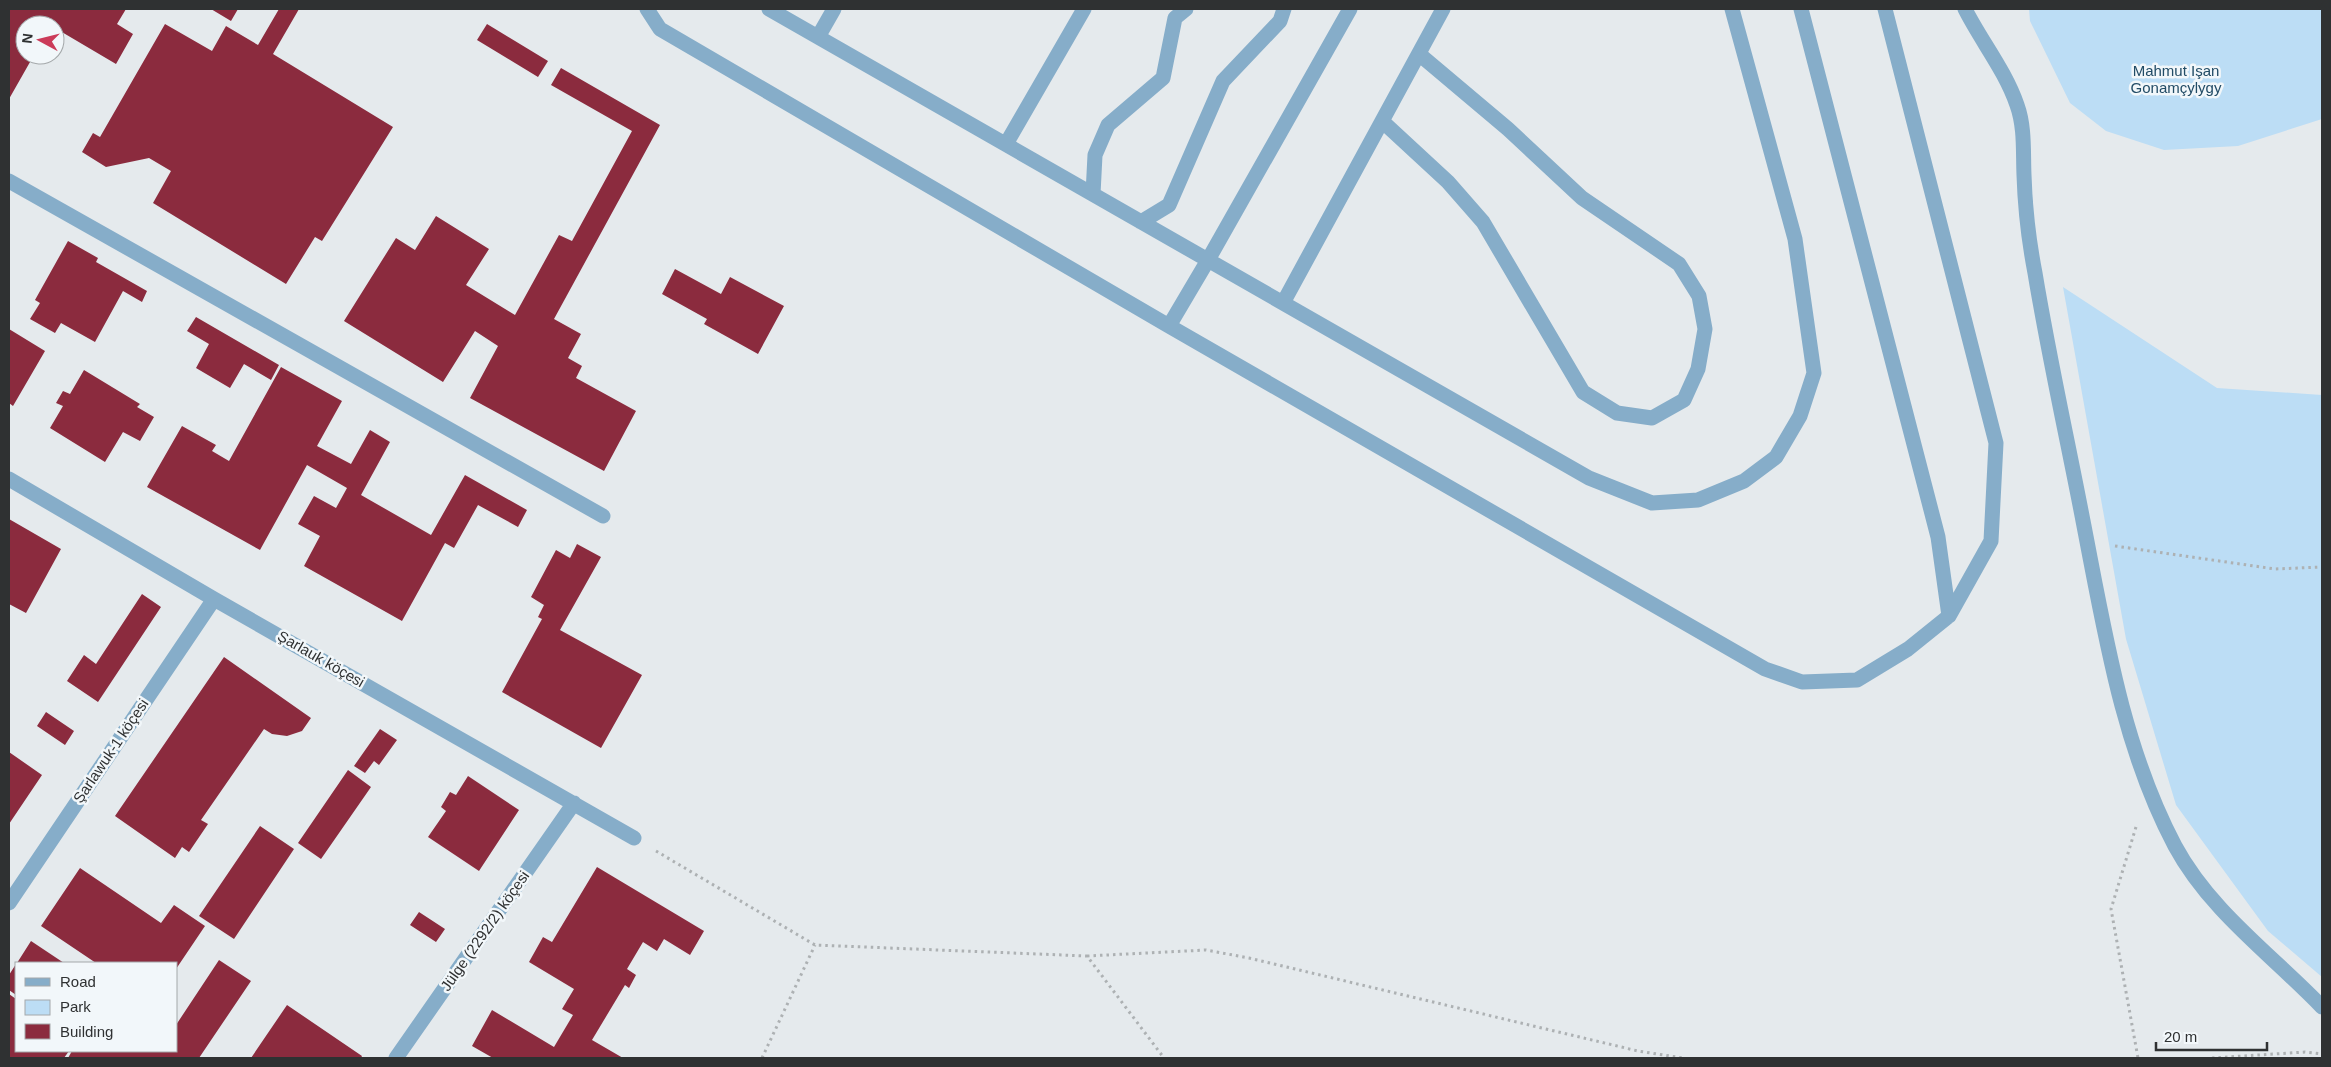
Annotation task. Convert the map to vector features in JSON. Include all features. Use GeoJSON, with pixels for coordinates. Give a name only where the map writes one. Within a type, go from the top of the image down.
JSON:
{"type":"FeatureCollection","features":[{"type":"Feature","properties":{"kind":"street"},"geometry":{"type":"LineString","coordinates":[[647,9],[660,29],[1168,326],[1764,669],[1802,682],[1857,680],[1908,649],[1948,616],[1991,541],[1996,443],[1885,9]]}},
{"type":"Feature","properties":{"kind":"street"},"geometry":{"type":"LineString","coordinates":[[769,9],[1589,478],[1652,503],[1698,500],[1744,481],[1776,457],[1800,416],[1814,373],[1795,239],[1732,9]]}},
{"type":"Feature","properties":{"kind":"street"},"geometry":{"type":"LineString","coordinates":[[818,37],[834,9]]}},
{"type":"Feature","properties":{"kind":"street"},"geometry":{"type":"LineString","coordinates":[[1006,144],[1084,9]]}},
{"type":"Feature","properties":{"kind":"street"},"geometry":{"type":"LineString","coordinates":[[1093,194],[1095,155],[1108,125],[1162,78],[1176,18],[1186,9]]}},
{"type":"Feature","properties":{"kind":"street"},"geometry":{"type":"LineString","coordinates":[[1141,222],[1168,206],[1223,81],[1280,21],[1284,9]]}},
{"type":"Feature","properties":{"kind":"street"},"geometry":{"type":"LineString","coordinates":[[1168,326],[1208,260],[1350,9]]}},
{"type":"Feature","properties":{"kind":"street"},"geometry":{"type":"LineString","coordinates":[[1283,303],[1443,9]]}},
{"type":"Feature","properties":{"kind":"street"},"geometry":{"type":"LineString","coordinates":[[1801,9],[1938,537],[1948,616]]}},
{"type":"Feature","properties":{"kind":"street"},"geometry":{"type":"LineString","coordinates":[[1965,9],[2002,70],[2018,106],[2024,139],[2024,177],[2034,271],[2106,634],[2130,735],[2148,789],[2176,848],[2201,885],[2236,925],[2290,973],[2322,1007]]}},
{"type":"Feature","properties":{"kind":"street"},"geometry":{"type":"LineString","coordinates":[[1382,121],[1448,182],[1483,222],[1582,392],[1617,413],[1652,418],[1684,400],[1698,370],[1705,329],[1699,296],[1679,264],[1582,198],[1508,129],[1418,54]]}},
{"type":"Feature","properties":{"kind":"street"},"geometry":{"type":"LineString","coordinates":[[9,181],[602,516]]}},
{"type":"Feature","properties":{"kind":"street","name":"Şarlauk köçesi"},"geometry":{"type":"LineString","coordinates":[[9,479],[214,599],[634,838]]}},
{"type":"Feature","properties":{"kind":"street","name":"Şarlawuk-1 köçesi"},"geometry":{"type":"LineString","coordinates":[[9,902],[214,599]]}},
{"type":"Feature","properties":{"kind":"street","name":"Jülge (2292/2) köçesi"},"geometry":{"type":"LineString","coordinates":[[396,1058],[574,803]]}},
{"type":"Feature","properties":{"kind":"path"},"geometry":{"type":"LineString","coordinates":[[2087,542],[2275,569],[2322,567]]}},
{"type":"Feature","properties":{"kind":"path"},"geometry":{"type":"LineString","coordinates":[[2138,1058],[2111,909],[2148,789]]}},
{"type":"Feature","properties":{"kind":"path"},"geometry":{"type":"LineString","coordinates":[[634,838],[815,945],[1087,956],[1206,950],[1249,958],[1638,1051],[1683,1058]]}},
{"type":"Feature","properties":{"kind":"path"},"geometry":{"type":"LineString","coordinates":[[762,1058],[815,945]]}},
{"type":"Feature","properties":{"kind":"path"},"geometry":{"type":"LineString","coordinates":[[1087,956],[1164,1058]]}},
{"type":"Feature","properties":{"kind":"path"},"geometry":{"type":"LineString","coordinates":[[2212,1058],[2305,1052],[2322,1054]]}},
{"type":"Feature","properties":{"kind":"green space","name":"Mahmut Işan Gonamçylygy"},"geometry":{"type":"Polygon","coordinates":[[[2029,9],[2322,9],[2322,119],[2238,146],[2164,150],[2106,131],[2070,103],[2030,21],[2029,9]]]}},
{"type":"Feature","properties":{"kind":"green space"},"geometry":{"type":"Polygon","coordinates":[[[2063,287],[2217,388],[2322,395],[2322,977],[2268,931],[2176,805],[2126,639],[2063,287]]]}},
{"type":"Feature","properties":{"kind":"building"},"geometry":{"type":"Polygon","coordinates":[[[9,9],[126,9],[117,24],[133,34],[116,64],[65,34],[65,15],[15,15],[15,65],[28,65],[9,99],[9,9]]]}},
{"type":"Feature","properties":{"kind":"building"},"geometry":{"type":"Polygon","coordinates":[[[211,9],[238,9],[231,21],[211,9]]]}},
{"type":"Feature","properties":{"kind":"building"},"geometry":{"type":"Polygon","coordinates":[[[279,9],[299,9],[273,54],[393,127],[322,241],[315,237],[286,284],[153,203],[171,171],[149,158],[106,167],[82,152],[93,133],[100,137],[165,24],[212,51],[226,26],[258,45],[279,9]]]}},
{"type":"Feature","properties":{"kind":"building"},"geometry":{"type":"Polygon","coordinates":[[[487,24],[548,61],[538,77],[477,40],[487,24]]]}},
{"type":"Feature","properties":{"kind":"building"},"geometry":{"type":"Polygon","coordinates":[[[561,68],[660,125],[554,319],[581,334],[568,358],[582,366],[576,378],[636,411],[604,471],[470,398],[498,346],[475,331],[443,382],[344,321],[396,238],[415,250],[436,216],[489,249],[466,285],[515,315],[559,235],[572,241],[632,131],[551,85],[561,68]]]}},
{"type":"Feature","properties":{"kind":"building"},"geometry":{"type":"Polygon","coordinates":[[[68,241],[98,258],[96,262],[147,291],[142,302],[123,291],[95,342],[61,323],[55,333],[30,319],[40,303],[35,300],[68,241]]]}},
{"type":"Feature","properties":{"kind":"building"},"geometry":{"type":"Polygon","coordinates":[[[675,269],[721,294],[730,277],[784,306],[758,354],[704,324],[707,319],[662,294],[675,269]]]}},
{"type":"Feature","properties":{"kind":"building"},"geometry":{"type":"Polygon","coordinates":[[[196,317],[279,365],[271,380],[244,364],[230,388],[196,368],[209,344],[187,331],[196,317]]]}},
{"type":"Feature","properties":{"kind":"building"},"geometry":{"type":"Polygon","coordinates":[[[9,329],[45,351],[13,406],[9,403],[9,329]]]}},
{"type":"Feature","properties":{"kind":"building"},"geometry":{"type":"Polygon","coordinates":[[[281,367],[342,401],[317,446],[351,464],[370,430],[390,442],[361,495],[431,535],[465,475],[527,510],[518,527],[478,505],[454,548],[445,543],[402,621],[304,566],[320,536],[298,524],[314,496],[336,508],[347,488],[307,465],[260,550],[147,487],[182,426],[216,445],[212,451],[229,461],[281,367]]]}},
{"type":"Feature","properties":{"kind":"building"},"geometry":{"type":"Polygon","coordinates":[[[84,370],[140,404],[137,407],[154,417],[140,441],[123,432],[105,462],[50,428],[63,406],[56,403],[63,391],[70,394],[84,370]]]}},
{"type":"Feature","properties":{"kind":"building"},"geometry":{"type":"Polygon","coordinates":[[[9,519],[61,549],[26,613],[9,604],[9,519]]]}},
{"type":"Feature","properties":{"kind":"building"},"geometry":{"type":"Polygon","coordinates":[[[577,544],[601,557],[560,630],[642,675],[601,748],[502,692],[542,619],[538,617],[544,605],[531,597],[556,550],[570,558],[577,544]]]}},
{"type":"Feature","properties":{"kind":"building"},"geometry":{"type":"Polygon","coordinates":[[[142,594],[161,607],[98,702],[67,681],[84,655],[96,664],[142,594]]]}},
{"type":"Feature","properties":{"kind":"building"},"geometry":{"type":"Polygon","coordinates":[[[224,657],[311,718],[302,731],[287,736],[272,734],[264,729],[201,820],[208,824],[189,852],[182,847],[175,858],[115,816],[224,657]]]}},
{"type":"Feature","properties":{"kind":"building"},"geometry":{"type":"Polygon","coordinates":[[[46,712],[74,731],[65,745],[37,726],[46,712]]]}},
{"type":"Feature","properties":{"kind":"building"},"geometry":{"type":"Polygon","coordinates":[[[380,729],[397,740],[379,765],[374,761],[365,773],[354,766],[380,729]]]}},
{"type":"Feature","properties":{"kind":"building"},"geometry":{"type":"Polygon","coordinates":[[[9,752],[42,775],[9,824],[9,752]]]}},
{"type":"Feature","properties":{"kind":"building"},"geometry":{"type":"Polygon","coordinates":[[[348,770],[371,787],[321,859],[298,843],[348,770]]]}},
{"type":"Feature","properties":{"kind":"building"},"geometry":{"type":"Polygon","coordinates":[[[468,776],[519,810],[479,871],[428,837],[446,811],[441,807],[450,792],[456,795],[468,776]]]}},
{"type":"Feature","properties":{"kind":"building"},"geometry":{"type":"Polygon","coordinates":[[[260,826],[294,849],[234,939],[199,916],[260,826]]]}},
{"type":"Feature","properties":{"kind":"building"},"geometry":{"type":"Polygon","coordinates":[[[597,867],[704,931],[690,955],[664,939],[657,951],[643,942],[627,969],[636,975],[629,988],[625,985],[592,1040],[623,1058],[493,1058],[472,1046],[492,1010],[554,1047],[573,1015],[562,1009],[574,989],[529,962],[543,937],[552,942],[597,867]]]}},
{"type":"Feature","properties":{"kind":"building"},"geometry":{"type":"Polygon","coordinates":[[[80,868],[161,923],[174,905],[205,926],[178,966],[178,962],[95,962],[41,926],[80,868]]]}},
{"type":"Feature","properties":{"kind":"building"},"geometry":{"type":"Polygon","coordinates":[[[419,912],[445,929],[436,942],[410,925],[419,912]]]}},
{"type":"Feature","properties":{"kind":"building"},"geometry":{"type":"Polygon","coordinates":[[[31,941],[62,962],[18,962],[31,941]]]}},
{"type":"Feature","properties":{"kind":"building"},"geometry":{"type":"Polygon","coordinates":[[[219,960],[251,981],[199,1058],[68,1058],[71,1052],[178,1052],[178,1022],[219,960]]]}},
{"type":"Feature","properties":{"kind":"building"},"geometry":{"type":"Polygon","coordinates":[[[15,966],[15,994],[9,990],[9,975],[15,966]]]}},
{"type":"Feature","properties":{"kind":"building"},"geometry":{"type":"Polygon","coordinates":[[[9,994],[15,998],[15,1052],[68,1052],[64,1058],[9,1058],[9,994]]]}},
{"type":"Feature","properties":{"kind":"building"},"geometry":{"type":"Polygon","coordinates":[[[287,1005],[362,1056],[361,1058],[251,1058],[287,1005]]]}}]}
